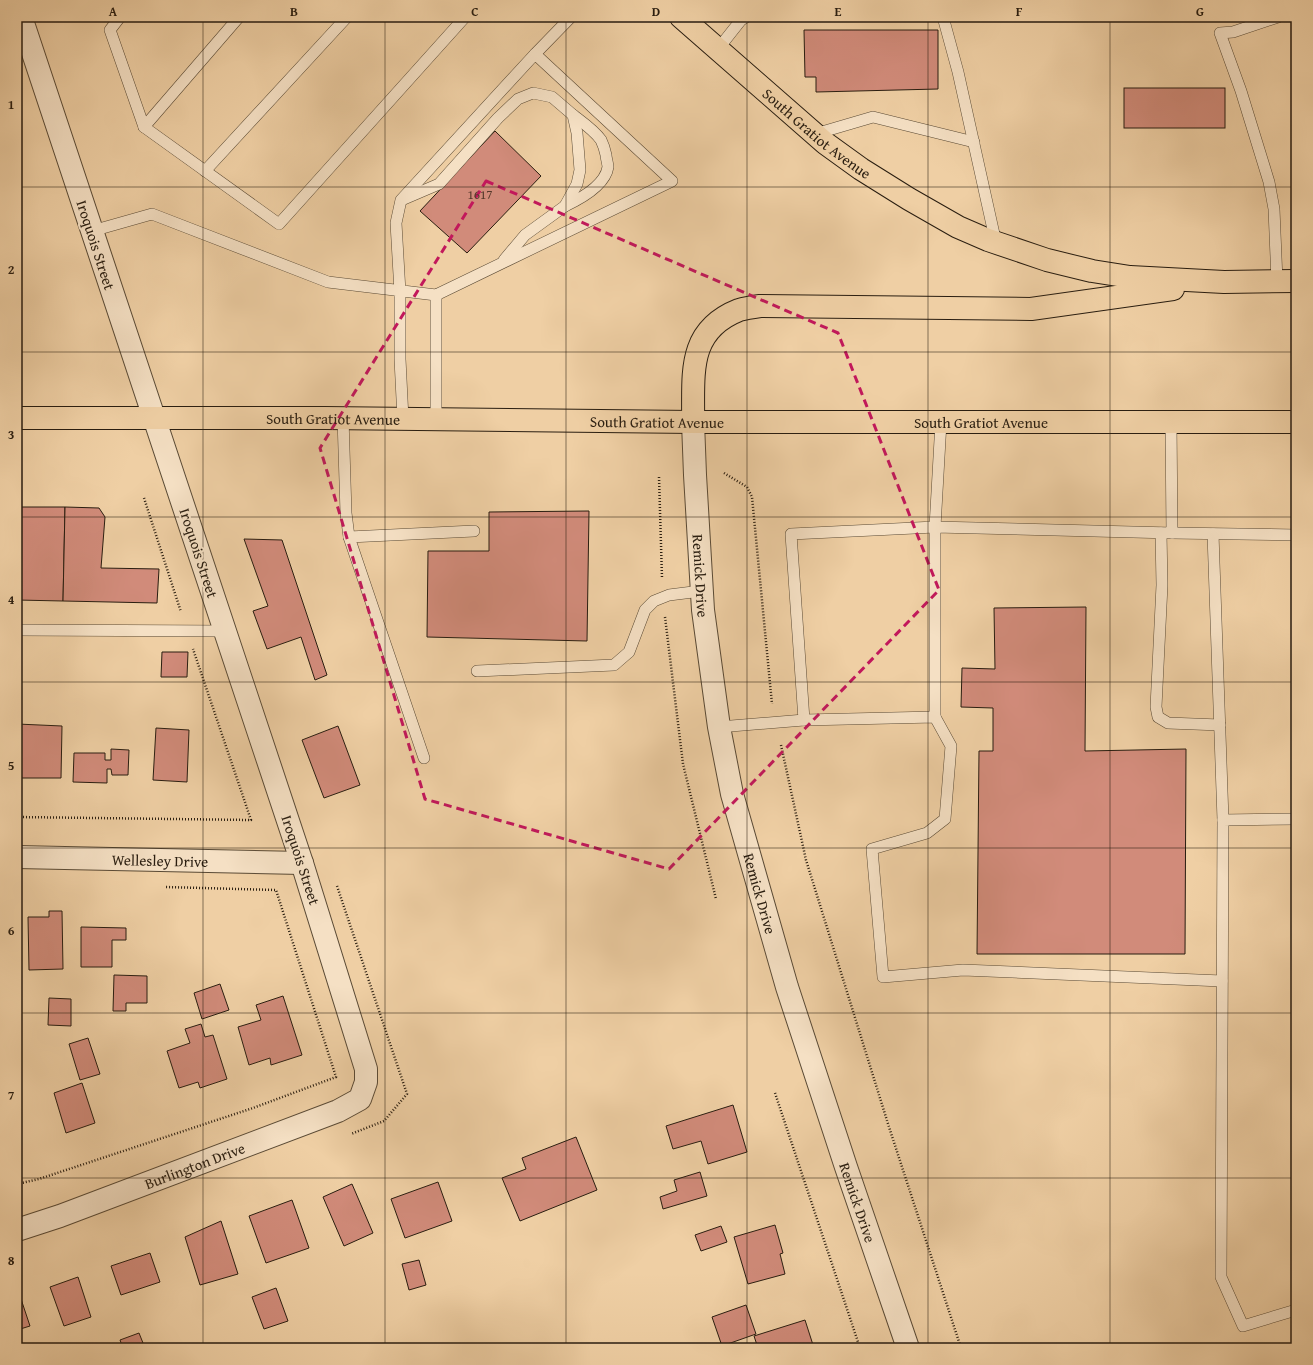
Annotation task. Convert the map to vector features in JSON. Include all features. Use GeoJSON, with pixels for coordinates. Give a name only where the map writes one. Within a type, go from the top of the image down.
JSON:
{"type":"FeatureCollection","features":[{"type":"Feature","properties":{"kind":"main road","name":"South Gratiot Avenue"},"geometry":{"type":"LineString","coordinates":[[681,17],[815,134],[861,169],[958,227],[996,243],[1047,260],[1092,271],[1130,277],[1224,282],[1287,281]]}},
{"type":"Feature","properties":{"kind":"main road"},"geometry":{"type":"LineString","coordinates":[[693,422],[694,370],[697,349],[707,331],[722,318],[740,310],[760,306],[1031,309],[1224,282]]}},
{"type":"Feature","properties":{"kind":"main road","name":"South Gratiot Avenue"},"geometry":{"type":"LineString","coordinates":[[17,418],[343,418],[693,422],[1296,422]]}},
{"type":"Feature","properties":{"kind":"street","name":"Iroquois Street"},"geometry":{"type":"LineString","coordinates":[[21,17],[302,863],[366,1069],[366,1082],[364,1090]]}},
{"type":"Feature","properties":{"kind":"street","name":"Remick Drive"},"geometry":{"type":"LineString","coordinates":[[693,422],[703,610],[719,727],[732,794],[787,986],[846,1167],[908,1348]]}},
{"type":"Feature","properties":{"kind":"street","name":"Wellesley Drive"},"geometry":{"type":"LineString","coordinates":[[17,857],[302,863]]}},
{"type":"Feature","properties":{"kind":"street","name":"Burlington Drive"},"geometry":{"type":"LineString","coordinates":[[17,1230],[60,1216],[338,1111],[360,1099],[364,1090]]}},
{"type":"Feature","properties":{"kind":"lane"},"geometry":{"type":"LineString","coordinates":[[120,17],[110,30],[144,127],[278,224],[465,17]]}},
{"type":"Feature","properties":{"kind":"lane"},"geometry":{"type":"LineString","coordinates":[[144,127],[239,17]]}},
{"type":"Feature","properties":{"kind":"lane"},"geometry":{"type":"LineString","coordinates":[[205,171],[347,17]]}},
{"type":"Feature","properties":{"kind":"lane"},"geometry":{"type":"LineString","coordinates":[[403,419],[400,358],[400,292],[396,223],[401,200],[571,17]]}},
{"type":"Feature","properties":{"kind":"lane"},"geometry":{"type":"LineString","coordinates":[[718,49],[741,20],[746,17]]}},
{"type":"Feature","properties":{"kind":"lane"},"geometry":{"type":"LineString","coordinates":[[944,17],[974,142],[996,243]]}},
{"type":"Feature","properties":{"kind":"lane"},"geometry":{"type":"LineString","coordinates":[[1278,17],[1233,32],[1220,33],[1242,91],[1269,182],[1287,281]]}},
{"type":"Feature","properties":{"kind":"lane"},"geometry":{"type":"LineString","coordinates":[[92,231],[152,214],[328,282],[400,292],[436,295],[672,181],[535,54]]}},
{"type":"Feature","properties":{"kind":"lane"},"geometry":{"type":"LineString","coordinates":[[401,200],[439,184],[498,118],[518,99],[532,93],[552,97],[601,140],[608,167],[602,179],[593,190],[579,200],[565,206],[526,235],[501,264]]}},
{"type":"Feature","properties":{"kind":"lane"},"geometry":{"type":"LineString","coordinates":[[565,206],[577,184],[580,170],[578,133],[573,115]]}},
{"type":"Feature","properties":{"kind":"lane"},"geometry":{"type":"LineString","coordinates":[[815,134],[874,117],[974,142]]}},
{"type":"Feature","properties":{"kind":"lane"},"geometry":{"type":"LineString","coordinates":[[436,295],[436,419]]}},
{"type":"Feature","properties":{"kind":"lane"},"geometry":{"type":"LineString","coordinates":[[343,418],[346,513],[349,537],[424,758]]}},
{"type":"Feature","properties":{"kind":"lane"},"geometry":{"type":"LineString","coordinates":[[941,422],[935,527],[935,717],[951,746],[945,819],[927,833],[872,849],[883,977],[963,970],[1222,981]]}},
{"type":"Feature","properties":{"kind":"lane"},"geometry":{"type":"LineString","coordinates":[[1171,422],[1156,707],[1158,717],[1168,723],[1220,724]]}},
{"type":"Feature","properties":{"kind":"lane"},"geometry":{"type":"LineString","coordinates":[[804,720],[791,534],[935,527],[1296,535]]}},
{"type":"Feature","properties":{"kind":"lane"},"geometry":{"type":"LineString","coordinates":[[349,537],[474,531]]}},
{"type":"Feature","properties":{"kind":"lane"},"geometry":{"type":"LineString","coordinates":[[1213,534],[1223,820],[1221,1277],[1243,1326],[1296,1310]]}},
{"type":"Feature","properties":{"kind":"lane"},"geometry":{"type":"LineString","coordinates":[[477,671],[614,666],[629,652],[645,610],[654,601],[669,595],[702,591]]}},
{"type":"Feature","properties":{"kind":"lane"},"geometry":{"type":"LineString","coordinates":[[17,630],[225,631]]}},
{"type":"Feature","properties":{"kind":"lane"},"geometry":{"type":"LineString","coordinates":[[719,727],[804,720],[935,717]]}},
{"type":"Feature","properties":{"kind":"lane"},"geometry":{"type":"LineString","coordinates":[[1223,820],[1296,819]]}},
{"type":"Feature","properties":{"kind":"path"},"geometry":{"type":"LineString","coordinates":[[724,473],[747,487],[752,497],[772,704]]}},
{"type":"Feature","properties":{"kind":"path"},"geometry":{"type":"LineString","coordinates":[[659,477],[663,598],[683,764],[716,899]]}},
{"type":"Feature","properties":{"kind":"path"},"geometry":{"type":"LineString","coordinates":[[17,817],[251,820],[144,498]]}},
{"type":"Feature","properties":{"kind":"path"},"geometry":{"type":"LineString","coordinates":[[781,745],[806,860],[889,1127],[961,1348]]}},
{"type":"Feature","properties":{"kind":"path"},"geometry":{"type":"LineString","coordinates":[[336,884],[407,1094],[384,1121],[348,1135]]}},
{"type":"Feature","properties":{"kind":"path"},"geometry":{"type":"LineString","coordinates":[[17,1184],[39,1179],[253,1108],[336,1077],[276,890],[158,887]]}},
{"type":"Feature","properties":{"kind":"path"},"geometry":{"type":"LineString","coordinates":[[775,1093],[860,1348]]}},
{"type":"Feature","properties":{"kind":"highlighted area"},"geometry":{"type":"Polygon","coordinates":[[[486,181],[838,333],[939,590],[669,869],[425,799],[320,448],[486,181]]]}},
{"type":"Feature","properties":{"kind":"building"},"geometry":{"type":"Polygon","coordinates":[[[804,30],[938,30],[938,89],[816,92],[816,77],[805,77],[804,30]]]}},
{"type":"Feature","properties":{"kind":"building"},"geometry":{"type":"Polygon","coordinates":[[[1124,88],[1225,88],[1225,128],[1124,128],[1124,88]]]}},
{"type":"Feature","properties":{"kind":"building"},"geometry":{"type":"Polygon","coordinates":[[[495,131],[541,176],[467,253],[420,211],[495,131]]]}},
{"type":"Feature","properties":{"kind":"building"},"geometry":{"type":"Polygon","coordinates":[[[17,507],[65,507],[63,601],[17,600],[17,507]]]}},
{"type":"Feature","properties":{"kind":"building"},"geometry":{"type":"Polygon","coordinates":[[[65,507],[99,508],[105,517],[101,568],[159,569],[157,603],[63,601],[65,507]]]}},
{"type":"Feature","properties":{"kind":"building"},"geometry":{"type":"Polygon","coordinates":[[[589,511],[587,641],[427,637],[428,551],[489,551],[489,512],[589,511]]]}},
{"type":"Feature","properties":{"kind":"building"},"geometry":{"type":"Polygon","coordinates":[[[244,539],[282,540],[327,675],[315,680],[301,637],[267,649],[253,611],[268,606],[244,539]]]}},
{"type":"Feature","properties":{"kind":"building"},"geometry":{"type":"Polygon","coordinates":[[[1086,607],[1085,751],[1186,749],[1185,954],[977,954],[979,751],[993,751],[993,708],[961,707],[962,668],[995,669],[994,608],[1086,607]]]}},
{"type":"Feature","properties":{"kind":"building"},"geometry":{"type":"Polygon","coordinates":[[[162,652],[188,652],[187,677],[161,677],[162,652]]]}},
{"type":"Feature","properties":{"kind":"building"},"geometry":{"type":"Polygon","coordinates":[[[17,724],[62,726],[61,778],[17,778],[17,724]]]}},
{"type":"Feature","properties":{"kind":"building"},"geometry":{"type":"Polygon","coordinates":[[[338,726],[360,785],[324,798],[302,740],[338,726]]]}},
{"type":"Feature","properties":{"kind":"building"},"geometry":{"type":"Polygon","coordinates":[[[156,728],[189,730],[187,782],[153,780],[156,728]]]}},
{"type":"Feature","properties":{"kind":"building"},"geometry":{"type":"Polygon","coordinates":[[[111,749],[129,750],[128,775],[112,775],[111,769],[107,769],[107,783],[73,782],[74,753],[105,753],[105,760],[111,760],[111,749]]]}},
{"type":"Feature","properties":{"kind":"building"},"geometry":{"type":"Polygon","coordinates":[[[49,911],[62,911],[63,969],[29,970],[28,917],[49,917],[49,911]]]}},
{"type":"Feature","properties":{"kind":"building"},"geometry":{"type":"Polygon","coordinates":[[[81,927],[126,928],[126,940],[112,940],[112,967],[81,967],[81,927]]]}},
{"type":"Feature","properties":{"kind":"building"},"geometry":{"type":"Polygon","coordinates":[[[114,975],[147,976],[147,1003],[126,1003],[126,1011],[113,1011],[114,975]]]}},
{"type":"Feature","properties":{"kind":"building"},"geometry":{"type":"Polygon","coordinates":[[[220,984],[229,1010],[202,1019],[194,993],[220,984]]]}},
{"type":"Feature","properties":{"kind":"building"},"geometry":{"type":"Polygon","coordinates":[[[283,996],[302,1055],[271,1065],[270,1058],[249,1065],[238,1027],[261,1020],[256,1005],[283,996]]]}},
{"type":"Feature","properties":{"kind":"building"},"geometry":{"type":"Polygon","coordinates":[[[49,998],[71,999],[71,1026],[48,1025],[49,998]]]}},
{"type":"Feature","properties":{"kind":"building"},"geometry":{"type":"Polygon","coordinates":[[[201,1024],[205,1037],[213,1035],[227,1079],[200,1088],[198,1082],[179,1088],[167,1051],[190,1043],[185,1029],[201,1024]]]}},
{"type":"Feature","properties":{"kind":"building"},"geometry":{"type":"Polygon","coordinates":[[[88,1038],[100,1074],[80,1080],[69,1044],[88,1038]]]}},
{"type":"Feature","properties":{"kind":"building"},"geometry":{"type":"Polygon","coordinates":[[[82,1083],[95,1123],[66,1133],[54,1093],[82,1083]]]}},
{"type":"Feature","properties":{"kind":"building"},"geometry":{"type":"Polygon","coordinates":[[[733,1105],[747,1152],[708,1164],[701,1141],[673,1149],[666,1126],[733,1105]]]}},
{"type":"Feature","properties":{"kind":"building"},"geometry":{"type":"Polygon","coordinates":[[[576,1137],[597,1190],[520,1221],[502,1178],[526,1169],[522,1158],[576,1137]]]}},
{"type":"Feature","properties":{"kind":"building"},"geometry":{"type":"Polygon","coordinates":[[[700,1172],[707,1196],[663,1209],[660,1197],[677,1191],[674,1180],[700,1172]]]}},
{"type":"Feature","properties":{"kind":"building"},"geometry":{"type":"Polygon","coordinates":[[[438,1182],[452,1221],[405,1238],[391,1199],[438,1182]]]}},
{"type":"Feature","properties":{"kind":"building"},"geometry":{"type":"Polygon","coordinates":[[[352,1184],[373,1233],[344,1246],[323,1197],[352,1184]]]}},
{"type":"Feature","properties":{"kind":"building"},"geometry":{"type":"Polygon","coordinates":[[[292,1200],[309,1248],[266,1263],[249,1216],[292,1200]]]}},
{"type":"Feature","properties":{"kind":"building"},"geometry":{"type":"Polygon","coordinates":[[[221,1221],[238,1274],[200,1285],[185,1237],[221,1221]]]}},
{"type":"Feature","properties":{"kind":"building"},"geometry":{"type":"Polygon","coordinates":[[[775,1225],[783,1253],[780,1254],[785,1274],[748,1284],[734,1237],[775,1225]]]}},
{"type":"Feature","properties":{"kind":"building"},"geometry":{"type":"Polygon","coordinates":[[[721,1226],[727,1242],[701,1251],[695,1235],[721,1226]]]}},
{"type":"Feature","properties":{"kind":"building"},"geometry":{"type":"Polygon","coordinates":[[[150,1253],[160,1282],[121,1295],[111,1266],[150,1253]]]}},
{"type":"Feature","properties":{"kind":"building"},"geometry":{"type":"Polygon","coordinates":[[[419,1260],[426,1285],[409,1290],[402,1264],[419,1260]]]}},
{"type":"Feature","properties":{"kind":"building"},"geometry":{"type":"Polygon","coordinates":[[[78,1277],[91,1317],[64,1326],[50,1287],[78,1277]]]}},
{"type":"Feature","properties":{"kind":"building"},"geometry":{"type":"Polygon","coordinates":[[[276,1288],[288,1321],[264,1329],[252,1297],[276,1288]]]}},
{"type":"Feature","properties":{"kind":"building"},"geometry":{"type":"Polygon","coordinates":[[[20,1296],[30,1326],[17,1330],[17,1297],[20,1296]]]}},
{"type":"Feature","properties":{"kind":"building"},"geometry":{"type":"Polygon","coordinates":[[[746,1305],[756,1334],[722,1346],[712,1317],[746,1305]]]}},
{"type":"Feature","properties":{"kind":"building"},"geometry":{"type":"Polygon","coordinates":[[[805,1320],[814,1348],[758,1348],[754,1336],[805,1320]]]}},
{"type":"Feature","properties":{"kind":"building"},"geometry":{"type":"Polygon","coordinates":[[[139,1333],[145,1348],[123,1348],[120,1340],[139,1333]]]}}]}
